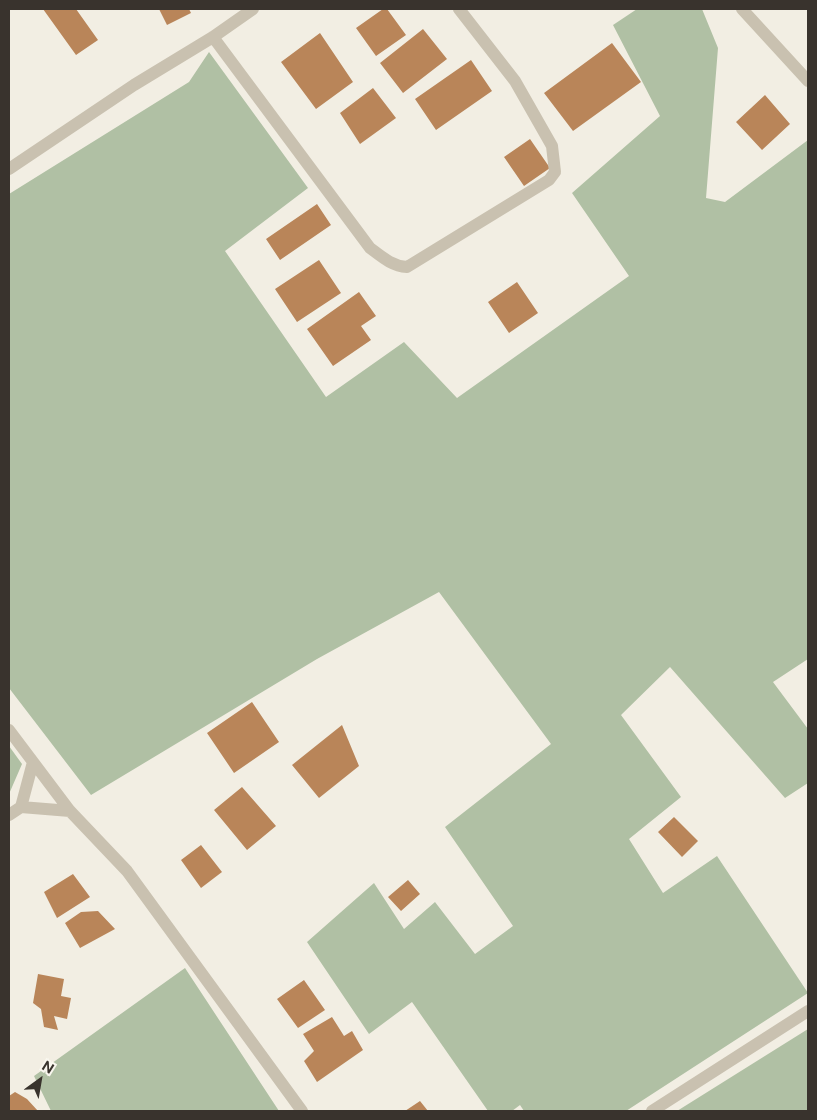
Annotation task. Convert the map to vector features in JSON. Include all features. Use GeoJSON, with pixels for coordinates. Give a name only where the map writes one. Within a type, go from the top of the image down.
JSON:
{"type":"FeatureCollection","features":[{"type":"Feature","properties":{"kind":"street"},"geometry":{"type":"LineString","coordinates":[[9,169],[134,85],[213,37],[253,9]]}},
{"type":"Feature","properties":{"kind":"street"},"geometry":{"type":"LineString","coordinates":[[213,37],[370,248],[391,263],[407,267],[549,180],[555,172],[552,146],[515,81],[459,9]]}},
{"type":"Feature","properties":{"kind":"street"},"geometry":{"type":"LineString","coordinates":[[742,9],[808,81]]}},
{"type":"Feature","properties":{"kind":"street"},"geometry":{"type":"LineString","coordinates":[[9,730],[70,811],[127,872],[302,1111]]}},
{"type":"Feature","properties":{"kind":"street"},"geometry":{"type":"LineString","coordinates":[[21,807],[33,762]]}},
{"type":"Feature","properties":{"kind":"street"},"geometry":{"type":"LineString","coordinates":[[9,815],[21,807],[70,811]]}},
{"type":"Feature","properties":{"kind":"street"},"geometry":{"type":"LineString","coordinates":[[652,1111],[808,1011]]}},
{"type":"Feature","properties":{"kind":"green space"},"geometry":{"type":"Polygon","coordinates":[[[637,9],[702,9],[718,48],[706,198],[725,202],[808,140],[808,659],[773,682],[808,729],[808,783],[785,798],[670,667],[621,715],[681,797],[629,839],[663,893],[717,856],[808,993],[626,1111],[524,1111],[520,1105],[512,1111],[488,1111],[412,1002],[369,1034],[307,942],[374,883],[404,929],[435,902],[475,954],[513,926],[445,827],[551,744],[439,592],[317,659],[91,795],[9,688],[9,194],[189,82],[209,52],[308,188],[225,251],[326,397],[404,342],[457,398],[629,276],[572,193],[660,116],[613,25],[637,9]]]}},
{"type":"Feature","properties":{"kind":"green space"},"geometry":{"type":"Polygon","coordinates":[[[9,746],[22,764],[9,794],[9,746]]]}},
{"type":"Feature","properties":{"kind":"green space"},"geometry":{"type":"Polygon","coordinates":[[[185,968],[279,1111],[51,1111],[34,1076],[185,968]]]}},
{"type":"Feature","properties":{"kind":"green space"},"geometry":{"type":"Polygon","coordinates":[[[808,1029],[808,1111],[677,1111],[808,1029]]]}},
{"type":"Feature","properties":{"kind":"building"},"geometry":{"type":"Polygon","coordinates":[[[43,9],[76,9],[98,40],[76,55],[43,9]]]}},
{"type":"Feature","properties":{"kind":"building"},"geometry":{"type":"Polygon","coordinates":[[[159,9],[189,9],[191,13],[167,25],[159,9]]]}},
{"type":"Feature","properties":{"kind":"building"},"geometry":{"type":"Polygon","coordinates":[[[383,9],[387,9],[406,35],[376,56],[356,28],[383,9]]]}},
{"type":"Feature","properties":{"kind":"building"},"geometry":{"type":"Polygon","coordinates":[[[423,29],[447,59],[403,93],[380,63],[423,29]]]}},
{"type":"Feature","properties":{"kind":"building"},"geometry":{"type":"Polygon","coordinates":[[[320,33],[353,82],[316,109],[281,62],[320,33]]]}},
{"type":"Feature","properties":{"kind":"building"},"geometry":{"type":"Polygon","coordinates":[[[612,43],[641,82],[573,131],[544,93],[612,43]]]}},
{"type":"Feature","properties":{"kind":"building"},"geometry":{"type":"Polygon","coordinates":[[[471,60],[492,91],[436,130],[415,99],[471,60]]]}},
{"type":"Feature","properties":{"kind":"building"},"geometry":{"type":"Polygon","coordinates":[[[373,88],[396,118],[360,144],[340,113],[373,88]]]}},
{"type":"Feature","properties":{"kind":"building"},"geometry":{"type":"Polygon","coordinates":[[[765,95],[790,124],[762,150],[736,122],[765,95]]]}},
{"type":"Feature","properties":{"kind":"building"},"geometry":{"type":"Polygon","coordinates":[[[530,139],[550,168],[524,186],[504,157],[530,139]]]}},
{"type":"Feature","properties":{"kind":"building"},"geometry":{"type":"Polygon","coordinates":[[[317,204],[331,225],[280,260],[266,239],[317,204]]]}},
{"type":"Feature","properties":{"kind":"building"},"geometry":{"type":"Polygon","coordinates":[[[319,260],[341,293],[297,322],[275,289],[319,260]]]}},
{"type":"Feature","properties":{"kind":"building"},"geometry":{"type":"Polygon","coordinates":[[[517,282],[538,313],[509,333],[488,302],[517,282]]]}},
{"type":"Feature","properties":{"kind":"building"},"geometry":{"type":"Polygon","coordinates":[[[359,292],[376,316],[361,326],[371,340],[333,366],[307,329],[359,292]]]}},
{"type":"Feature","properties":{"kind":"building"},"geometry":{"type":"Polygon","coordinates":[[[252,702],[279,742],[234,773],[207,733],[252,702]]]}},
{"type":"Feature","properties":{"kind":"building"},"geometry":{"type":"Polygon","coordinates":[[[342,725],[359,766],[319,798],[292,765],[342,725]]]}},
{"type":"Feature","properties":{"kind":"building"},"geometry":{"type":"Polygon","coordinates":[[[242,787],[276,826],[247,850],[214,810],[242,787]]]}},
{"type":"Feature","properties":{"kind":"building"},"geometry":{"type":"Polygon","coordinates":[[[674,817],[698,841],[682,857],[658,832],[674,817]]]}},
{"type":"Feature","properties":{"kind":"building"},"geometry":{"type":"Polygon","coordinates":[[[201,845],[222,872],[201,888],[181,860],[201,845]]]}},
{"type":"Feature","properties":{"kind":"building"},"geometry":{"type":"Polygon","coordinates":[[[73,874],[90,897],[57,918],[44,892],[73,874]]]}},
{"type":"Feature","properties":{"kind":"building"},"geometry":{"type":"Polygon","coordinates":[[[408,880],[420,894],[401,911],[388,897],[408,880]]]}},
{"type":"Feature","properties":{"kind":"building"},"geometry":{"type":"Polygon","coordinates":[[[98,911],[115,929],[80,948],[65,923],[81,912],[98,911]]]}},
{"type":"Feature","properties":{"kind":"building"},"geometry":{"type":"Polygon","coordinates":[[[38,974],[64,979],[61,996],[71,998],[67,1019],[54,1016],[58,1030],[44,1027],[41,1009],[33,1003],[38,974]]]}},
{"type":"Feature","properties":{"kind":"building"},"geometry":{"type":"Polygon","coordinates":[[[304,980],[325,1010],[298,1028],[277,999],[304,980]]]}},
{"type":"Feature","properties":{"kind":"building"},"geometry":{"type":"Polygon","coordinates":[[[332,1017],[344,1036],[352,1031],[363,1050],[317,1082],[304,1061],[314,1051],[303,1034],[332,1017]]]}},
{"type":"Feature","properties":{"kind":"building"},"geometry":{"type":"Polygon","coordinates":[[[15,1092],[27,1099],[38,1111],[9,1111],[9,1096],[15,1092]]]}},
{"type":"Feature","properties":{"kind":"building"},"geometry":{"type":"Polygon","coordinates":[[[420,1101],[428,1111],[405,1111],[420,1101]]]}}]}
